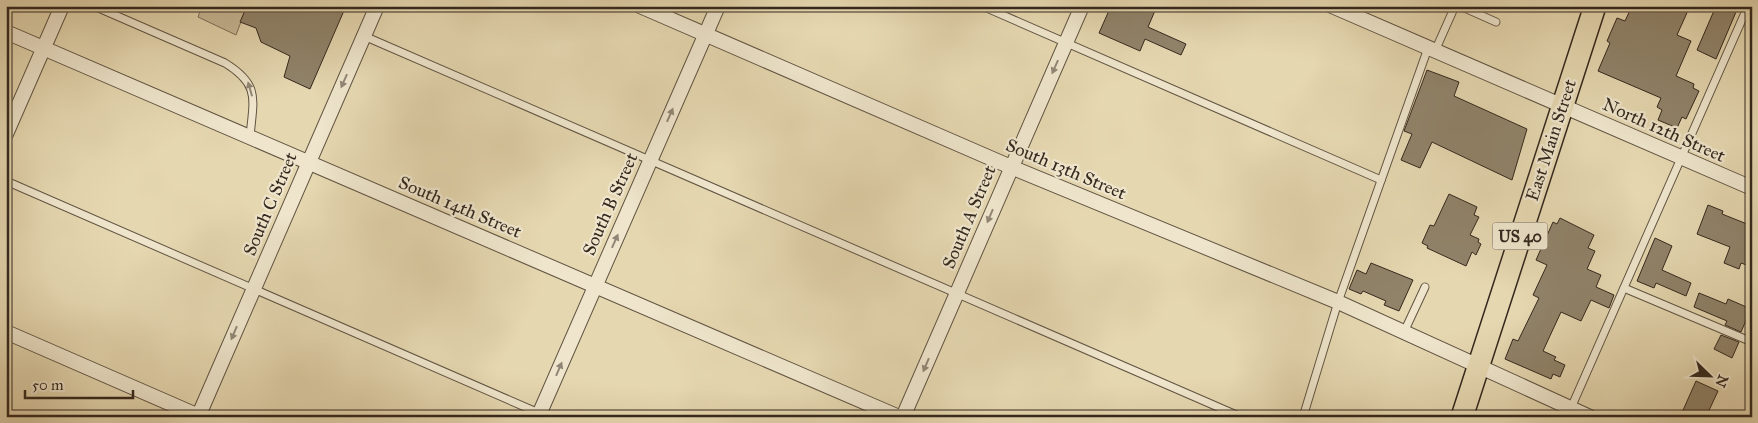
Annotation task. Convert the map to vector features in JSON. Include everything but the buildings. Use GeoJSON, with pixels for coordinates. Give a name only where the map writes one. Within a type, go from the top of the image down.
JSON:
{"type":"FeatureCollection","features":[{"type":"Feature","properties":{"kind":"main road","name":"East Main Street"},"geometry":{"type":"LineString","coordinates":[[1462,417],[1595,6]]}},
{"type":"Feature","properties":{"kind":"street"},"geometry":{"type":"LineString","coordinates":[[6,134],[62,6]]}},
{"type":"Feature","properties":{"kind":"street","name":"South C Street"},"geometry":{"type":"LineString","coordinates":[[199,416],[377,6]]}},
{"type":"Feature","properties":{"kind":"street","name":"South 13th Street"},"geometry":{"type":"LineString","coordinates":[[640,6],[1011,166],[1338,302],[1590,417]]}},
{"type":"Feature","properties":{"kind":"street","name":"South B Street"},"geometry":{"type":"LineString","coordinates":[[542,416],[595,285],[718,6]]}},
{"type":"Feature","properties":{"kind":"street","name":"South A Street"},"geometry":{"type":"LineString","coordinates":[[904,417],[1011,166],[1082,6]]}},
{"type":"Feature","properties":{"kind":"street","name":"North 12th Street"},"geometry":{"type":"LineString","coordinates":[[1332,6],[1752,188]]}},
{"type":"Feature","properties":{"kind":"street","name":"South 14th Street"},"geometry":{"type":"LineString","coordinates":[[6,32],[899,417]]}},
{"type":"Feature","properties":{"kind":"street"},"geometry":{"type":"LineString","coordinates":[[6,332],[199,416]]}},
{"type":"Feature","properties":{"kind":"lane"},"geometry":{"type":"LineString","coordinates":[[94,6],[225,63],[242,74],[252,90],[250,137]]}},
{"type":"Feature","properties":{"kind":"lane"},"geometry":{"type":"LineString","coordinates":[[982,6],[1381,180]]}},
{"type":"Feature","properties":{"kind":"lane"},"geometry":{"type":"LineString","coordinates":[[1303,417],[1338,302],[1381,180],[1431,49],[1455,6]]}},
{"type":"Feature","properties":{"kind":"lane"},"geometry":{"type":"LineString","coordinates":[[1460,6],[1496,22]]}},
{"type":"Feature","properties":{"kind":"lane"},"geometry":{"type":"LineString","coordinates":[[1571,408],[1748,6]]}},
{"type":"Feature","properties":{"kind":"lane"},"geometry":{"type":"LineString","coordinates":[[364,36],[1241,417]]}},
{"type":"Feature","properties":{"kind":"lane"},"geometry":{"type":"LineString","coordinates":[[6,181],[542,416]]}},
{"type":"Feature","properties":{"kind":"lane"},"geometry":{"type":"LineString","coordinates":[[1404,332],[1425,287]]}},
{"type":"Feature","properties":{"kind":"lane"},"geometry":{"type":"LineString","coordinates":[[1624,288],[1752,342]]}},
{"type":"Feature","properties":{"kind":"shaded area"},"geometry":{"type":"Polygon","coordinates":[[[202,6],[247,6],[236,35],[198,17],[202,6]]]}}]}
